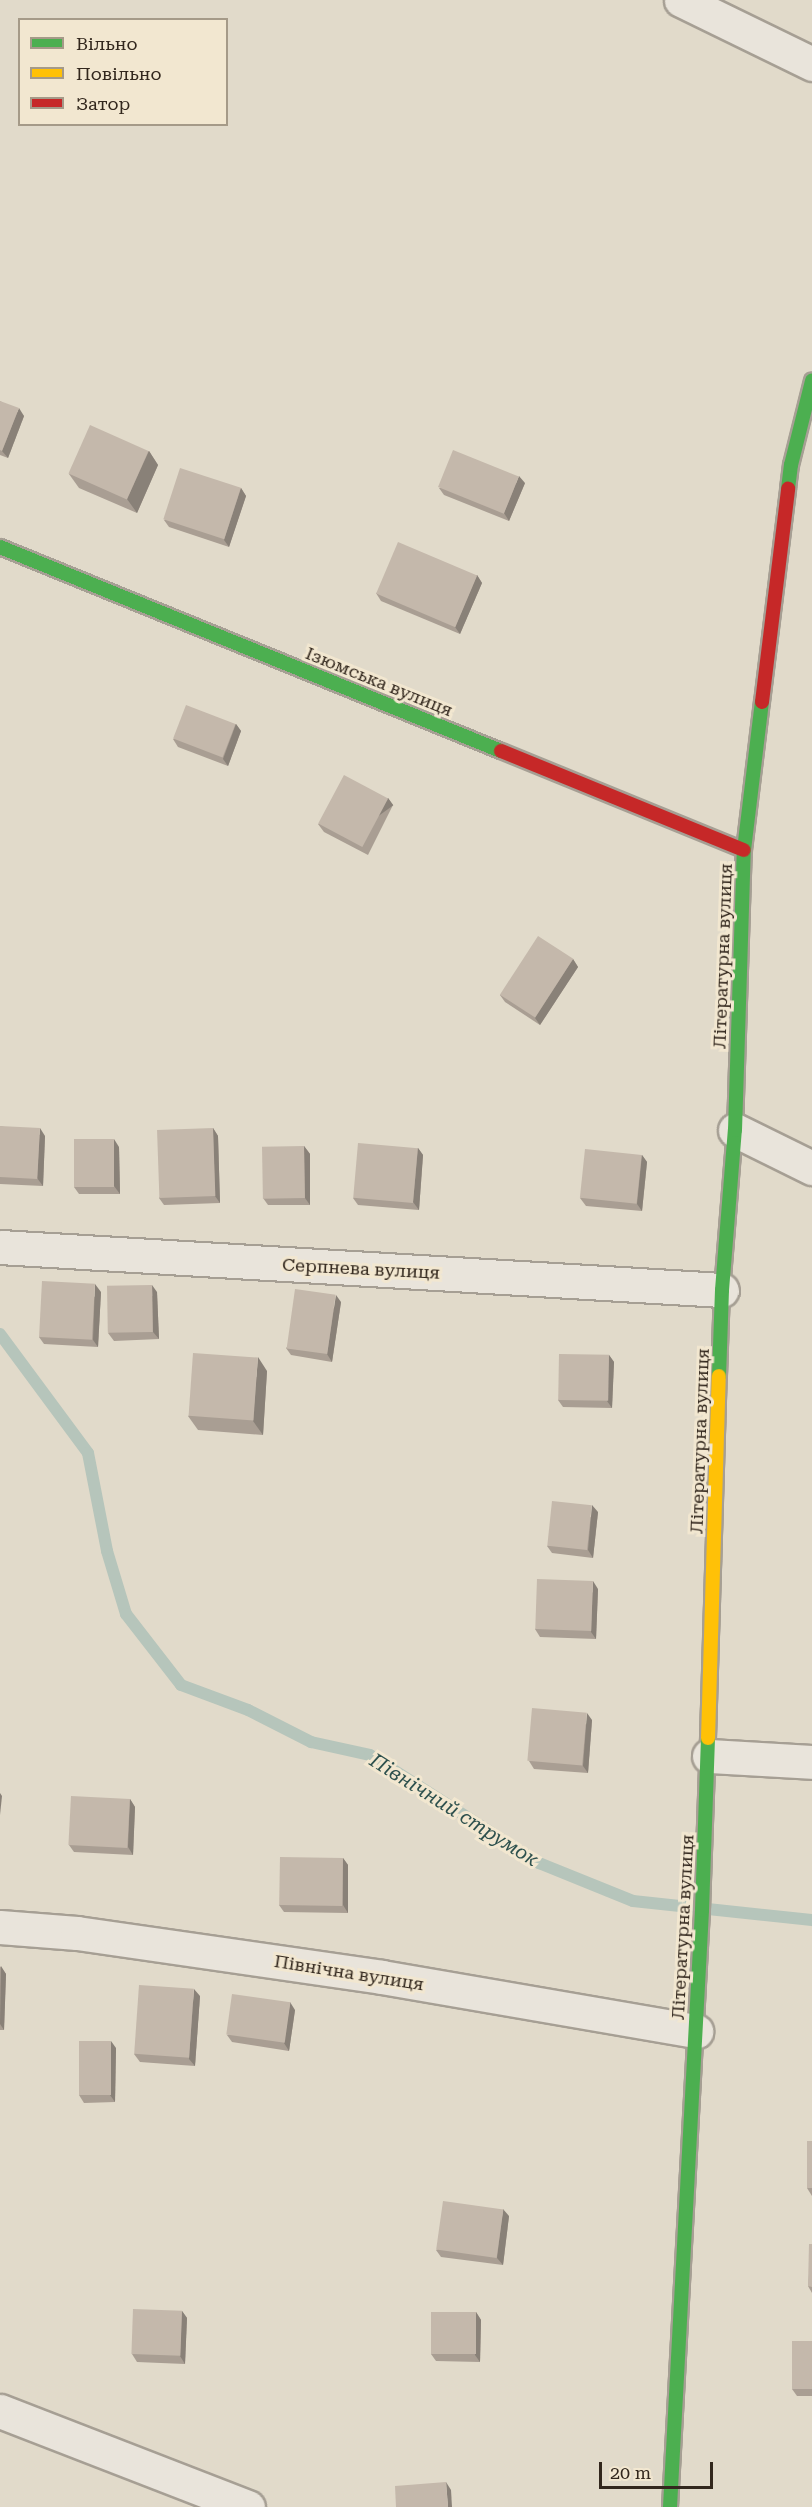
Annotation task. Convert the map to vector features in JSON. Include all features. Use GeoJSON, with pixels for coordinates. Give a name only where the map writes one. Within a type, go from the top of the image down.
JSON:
{"type":"FeatureCollection","features":[{"type":"Feature","properties":{"kind":"street"},"geometry":{"type":"LineString","coordinates":[[681,0],[812,64]]}},
{"type":"Feature","properties":{"kind":"street","name":"Літературна вулиця"},"geometry":{"type":"LineString","coordinates":[[670,2507],[709,1756],[722,1290],[735,1130],[744,850],[812,381]]}},
{"type":"Feature","properties":{"kind":"street","name":"Ізюмська вулиця"},"geometry":{"type":"LineString","coordinates":[[0,547],[744,850]]}},
{"type":"Feature","properties":{"kind":"street"},"geometry":{"type":"LineString","coordinates":[[735,1130],[812,1168]]}},
{"type":"Feature","properties":{"kind":"street","name":"Серпнева вулиця"},"geometry":{"type":"LineString","coordinates":[[0,1247],[722,1290]]}},
{"type":"Feature","properties":{"kind":"street"},"geometry":{"type":"LineString","coordinates":[[709,1756],[812,1762]]}},
{"type":"Feature","properties":{"kind":"street","name":"Північна вулиця"},"geometry":{"type":"LineString","coordinates":[[0,1927],[77,1934],[382,1977],[696,2031]]}},
{"type":"Feature","properties":{"kind":"street"},"geometry":{"type":"LineString","coordinates":[[0,2411],[248,2507]]}},
{"type":"Feature","properties":{"kind":"building"},"geometry":{"type":"Polygon","coordinates":[[[0,401],[19,408],[2,451],[0,450],[0,401]]]}},
{"type":"Feature","properties":{"kind":"building"},"geometry":{"type":"Polygon","coordinates":[[[90,425],[148,451],[127,499],[68,473],[90,425]]]}},
{"type":"Feature","properties":{"kind":"building"},"geometry":{"type":"Polygon","coordinates":[[[453,450],[519,477],[504,514],[438,487],[453,450]]]}},
{"type":"Feature","properties":{"kind":"building"},"geometry":{"type":"Polygon","coordinates":[[[180,468],[241,488],[224,539],[163,519],[180,468]]]}},
{"type":"Feature","properties":{"kind":"building"},"geometry":{"type":"Polygon","coordinates":[[[398,542],[477,576],[455,627],[376,594],[398,542]]]}},
{"type":"Feature","properties":{"kind":"building"},"geometry":{"type":"Polygon","coordinates":[[[186,705],[235,724],[223,758],[173,739],[186,705]]]}},
{"type":"Feature","properties":{"kind":"building"},"geometry":{"type":"Polygon","coordinates":[[[344,775],[388,798],[362,847],[318,824],[344,775]]]}},
{"type":"Feature","properties":{"kind":"building"},"geometry":{"type":"Polygon","coordinates":[[[538,936],[573,959],[535,1018],[500,995],[538,936]]]}},
{"type":"Feature","properties":{"kind":"building"},"geometry":{"type":"Polygon","coordinates":[[[0,1126],[40,1128],[37,1179],[0,1177],[0,1126]]]}},
{"type":"Feature","properties":{"kind":"building"},"geometry":{"type":"Polygon","coordinates":[[[213,1128],[215,1196],[159,1198],[157,1130],[213,1128]]]}},
{"type":"Feature","properties":{"kind":"building"},"geometry":{"type":"Polygon","coordinates":[[[74,1139],[114,1139],[114,1187],[74,1187],[74,1139]]]}},
{"type":"Feature","properties":{"kind":"building"},"geometry":{"type":"Polygon","coordinates":[[[358,1143],[418,1148],[413,1203],[353,1198],[358,1143]]]}},
{"type":"Feature","properties":{"kind":"building"},"geometry":{"type":"Polygon","coordinates":[[[304,1146],[305,1198],[263,1199],[262,1147],[304,1146]]]}},
{"type":"Feature","properties":{"kind":"building"},"geometry":{"type":"Polygon","coordinates":[[[585,1149],[642,1155],[637,1204],[580,1198],[585,1149]]]}},
{"type":"Feature","properties":{"kind":"building"},"geometry":{"type":"Polygon","coordinates":[[[42,1281],[95,1284],[92,1340],[39,1337],[42,1281]]]}},
{"type":"Feature","properties":{"kind":"building"},"geometry":{"type":"Polygon","coordinates":[[[152,1285],[153,1332],[108,1333],[107,1286],[152,1285]]]}},
{"type":"Feature","properties":{"kind":"building"},"geometry":{"type":"Polygon","coordinates":[[[295,1289],[336,1295],[327,1354],[287,1348],[295,1289]]]}},
{"type":"Feature","properties":{"kind":"building"},"geometry":{"type":"Polygon","coordinates":[[[193,1353],[258,1358],[253,1420],[189,1416],[193,1353]]]}},
{"type":"Feature","properties":{"kind":"building"},"geometry":{"type":"Polygon","coordinates":[[[559,1354],[609,1355],[608,1401],[558,1400],[559,1354]]]}},
{"type":"Feature","properties":{"kind":"building"},"geometry":{"type":"Polygon","coordinates":[[[552,1501],[592,1505],[587,1550],[547,1546],[552,1501]]]}},
{"type":"Feature","properties":{"kind":"building"},"geometry":{"type":"Polygon","coordinates":[[[537,1579],[593,1581],[591,1631],[535,1629],[537,1579]]]}},
{"type":"Feature","properties":{"kind":"building"},"geometry":{"type":"Polygon","coordinates":[[[532,1708],[587,1713],[582,1766],[527,1761],[532,1708]]]}},
{"type":"Feature","properties":{"kind":"building"},"geometry":{"type":"Polygon","coordinates":[[[71,1796],[130,1799],[127,1848],[68,1845],[71,1796]]]}},
{"type":"Feature","properties":{"kind":"building"},"geometry":{"type":"Polygon","coordinates":[[[280,1857],[343,1858],[342,1906],[279,1905],[280,1857]]]}},
{"type":"Feature","properties":{"kind":"building"},"geometry":{"type":"Polygon","coordinates":[[[139,1985],[194,1989],[189,2058],[134,2054],[139,1985]]]}},
{"type":"Feature","properties":{"kind":"building"},"geometry":{"type":"Polygon","coordinates":[[[232,1994],[290,2002],[285,2043],[226,2035],[232,1994]]]}},
{"type":"Feature","properties":{"kind":"building"},"geometry":{"type":"Polygon","coordinates":[[[79,2041],[111,2041],[111,2095],[79,2095],[79,2041]]]}},
{"type":"Feature","properties":{"kind":"building"},"geometry":{"type":"Polygon","coordinates":[[[807,2141],[812,2141],[812,2188],[807,2188],[807,2141]]]}},
{"type":"Feature","properties":{"kind":"building"},"geometry":{"type":"Polygon","coordinates":[[[443,2201],[503,2209],[497,2258],[436,2250],[443,2201]]]}},
{"type":"Feature","properties":{"kind":"building"},"geometry":{"type":"Polygon","coordinates":[[[809,2244],[812,2244],[812,2287],[808,2286],[809,2244]]]}},
{"type":"Feature","properties":{"kind":"building"},"geometry":{"type":"Polygon","coordinates":[[[133,2309],[182,2311],[180,2356],[131,2354],[133,2309]]]}},
{"type":"Feature","properties":{"kind":"building"},"geometry":{"type":"Polygon","coordinates":[[[431,2312],[476,2312],[476,2354],[431,2354],[431,2312]]]}},
{"type":"Feature","properties":{"kind":"building"},"geometry":{"type":"Polygon","coordinates":[[[792,2341],[812,2341],[812,2389],[792,2389],[792,2341]]]}},
{"type":"Feature","properties":{"kind":"building"},"geometry":{"type":"Polygon","coordinates":[[[446,2482],[448,2507],[396,2507],[395,2486],[446,2482]]]}},
{"type":"Feature","properties":{"kind":"waterway","name":"Північний струмок"},"geometry":{"type":"LineString","coordinates":[[0,1334],[88,1453],[107,1551],[126,1614],[181,1685],[248,1710],[311,1742],[370,1755],[539,1863],[633,1901],[812,1920]]}},
{"type":"Feature","properties":{"kind":"traffic: fast"},"geometry":{"type":"LineString","coordinates":[[788,489],[791,465],[812,381]]}},
{"type":"Feature","properties":{"kind":"traffic: fast"},"geometry":{"type":"LineString","coordinates":[[0,547],[501,751]]}},
{"type":"Feature","properties":{"kind":"traffic: fast"},"geometry":{"type":"LineString","coordinates":[[719,1376],[722,1290],[735,1130],[744,850],[762,702]]}},
{"type":"Feature","properties":{"kind":"traffic: fast"},"geometry":{"type":"LineString","coordinates":[[670,2507],[702,1910],[708,1738]]}},
{"type":"Feature","properties":{"kind":"traffic: slow"},"geometry":{"type":"LineString","coordinates":[[708,1738],[719,1376]]}},
{"type":"Feature","properties":{"kind":"traffic: jam"},"geometry":{"type":"LineString","coordinates":[[762,702],[788,489]]}},
{"type":"Feature","properties":{"kind":"traffic: jam"},"geometry":{"type":"LineString","coordinates":[[501,751],[744,850]]}}]}
